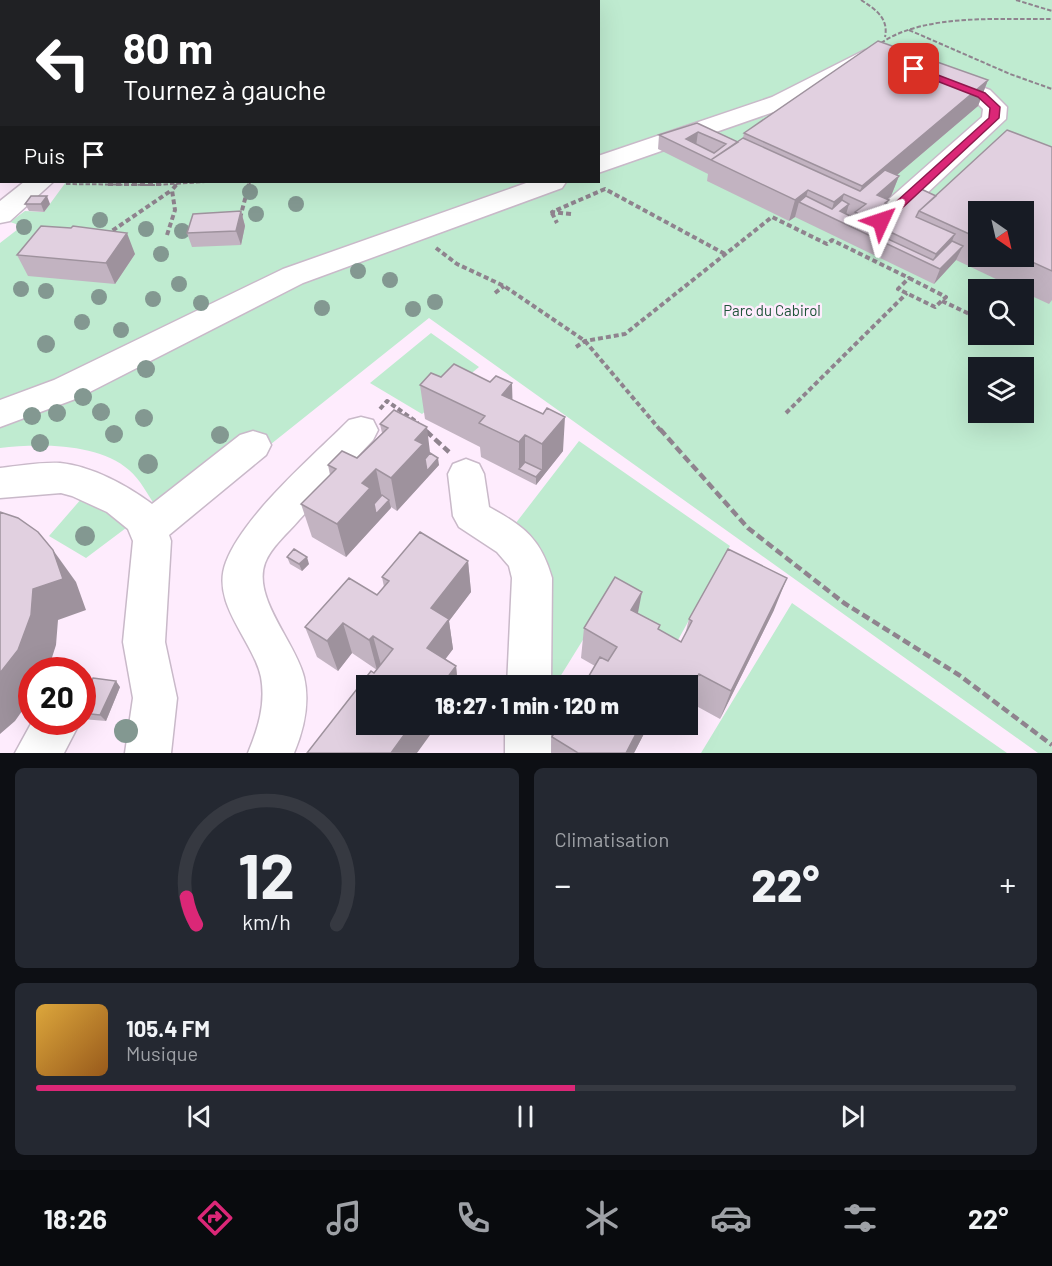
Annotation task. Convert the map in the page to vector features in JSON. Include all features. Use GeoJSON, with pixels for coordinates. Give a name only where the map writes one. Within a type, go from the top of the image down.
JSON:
{"type":"FeatureCollection","features":[{"type":"Feature","properties":{"kind":"street"},"geometry":{"type":"LineString","coordinates":[[600,164],[780,102],[864,56],[886,61]]}},
{"type":"Feature","properties":{"kind":"street"},"geometry":{"type":"LineString","coordinates":[[887,184],[948,160],[986,139],[994,118],[995,107],[982,95],[928,78]]}},
{"type":"Feature","properties":{"kind":"street"},"geometry":{"type":"LineString","coordinates":[[600,172],[656,153]]}},
{"type":"Feature","properties":{"kind":"street"},"geometry":{"type":"LineString","coordinates":[[881,221],[948,160]]}},
{"type":"Feature","properties":{"kind":"street"},"geometry":{"type":"LineString","coordinates":[[0,215],[38,183]]}},
{"type":"Feature","properties":{"kind":"street"},"geometry":{"type":"LineString","coordinates":[[0,414],[66,388],[293,276],[550,183]]}},
{"type":"Feature","properties":{"kind":"street"},"geometry":{"type":"LineString","coordinates":[[516,194],[534,196],[572,183]]}},
{"type":"Feature","properties":{"kind":"street"},"geometry":{"type":"LineString","coordinates":[[271,753],[283,716],[285,689],[279,665],[244,590],[244,566],[253,546],[361,429]]}},
{"type":"Feature","properties":{"kind":"street"},"geometry":{"type":"LineString","coordinates":[[149,530],[253,446]]}},
{"type":"Feature","properties":{"kind":"street"},"geometry":{"type":"LineString","coordinates":[[466,474],[472,516],[513,541],[523,551],[530,565],[532,578],[529,675]]}},
{"type":"Feature","properties":{"kind":"street"},"geometry":{"type":"LineString","coordinates":[[0,483],[38,478],[61,478],[101,490],[143,519],[152,541],[144,642],[155,698],[148,753]]}},
{"type":"Feature","properties":{"kind":"street"},"geometry":{"type":"LineString","coordinates":[[528,735],[528,753]]}},
{"type":"Feature","properties":{"kind":"path"},"geometry":{"type":"LineString","coordinates":[[861,0],[885,20],[887,29],[885,38],[909,30],[949,23],[1052,18]]}},
{"type":"Feature","properties":{"kind":"path"},"geometry":{"type":"LineString","coordinates":[[1016,0],[1052,11]]}},
{"type":"Feature","properties":{"kind":"path"},"geometry":{"type":"LineString","coordinates":[[909,30],[1010,74],[1052,89]]}},
{"type":"Feature","properties":{"kind":"path"},"geometry":{"type":"LineString","coordinates":[[77,183],[153,185],[178,183]]}},
{"type":"Feature","properties":{"kind":"path"},"geometry":{"type":"LineString","coordinates":[[102,240],[109,231],[178,183]]}},
{"type":"Feature","properties":{"kind":"path"},"geometry":{"type":"LineString","coordinates":[[239,224],[250,183]]}},
{"type":"Feature","properties":{"kind":"path"},"geometry":{"type":"LineString","coordinates":[[167,235],[175,210],[172,189]]}},
{"type":"Feature","properties":{"kind":"path"},"geometry":{"type":"LineString","coordinates":[[552,212],[605,189],[733,258]]}},
{"type":"Feature","properties":{"kind":"path"},"geometry":{"type":"LineString","coordinates":[[552,212],[571,214]]}},
{"type":"Feature","properties":{"kind":"path"},"geometry":{"type":"LineString","coordinates":[[552,212],[557,223]]}},
{"type":"Feature","properties":{"kind":"path"},"geometry":{"type":"LineString","coordinates":[[576,347],[585,341],[626,334],[765,220],[772,217],[827,244],[831,240],[946,297],[935,307],[898,289],[909,279]]}},
{"type":"Feature","properties":{"kind":"path"},"geometry":{"type":"LineString","coordinates":[[415,230],[457,264],[504,286],[585,341],[686,460],[748,528],[844,603],[959,675],[1052,746]]}},
{"type":"Feature","properties":{"kind":"path"},"geometry":{"type":"LineString","coordinates":[[495,293],[504,286]]}},
{"type":"Feature","properties":{"kind":"path"},"geometry":{"type":"LineString","coordinates":[[686,286],[693,290]]}},
{"type":"Feature","properties":{"kind":"path"},"geometry":{"type":"LineString","coordinates":[[678,292],[685,296]]}},
{"type":"Feature","properties":{"kind":"path"},"geometry":{"type":"LineString","coordinates":[[786,413],[907,293]]}},
{"type":"Feature","properties":{"kind":"path"},"geometry":{"type":"LineString","coordinates":[[942,301],[968,313]]}},
{"type":"Feature","properties":{"kind":"path"},"geometry":{"type":"LineString","coordinates":[[870,329],[875,333]]}},
{"type":"Feature","properties":{"kind":"path"},"geometry":{"type":"LineString","coordinates":[[830,369],[836,372]]}},
{"type":"Feature","properties":{"kind":"path"},"geometry":{"type":"LineString","coordinates":[[824,375],[829,379]]}},
{"type":"Feature","properties":{"kind":"path"},"geometry":{"type":"LineString","coordinates":[[361,429],[387,401],[408,414],[454,458],[466,474]]}},
{"type":"Feature","properties":{"kind":"green space","name":"Parc du Cabirol"},"geometry":{"type":"Polygon","coordinates":[[[600,0],[1052,0],[1052,753],[1038,753],[429,318],[271,444],[252,430],[156,507],[140,482],[129,470],[102,454],[68,447],[0,448],[0,243],[22,226],[10,222],[25,211],[44,212],[65,183],[600,183],[600,0]]]}},
{"type":"Feature","properties":{"kind":"green space"},"geometry":{"type":"Polygon","coordinates":[[[431,333],[479,367],[422,414],[370,383],[431,333]]]}},
{"type":"Feature","properties":{"kind":"green space"},"geometry":{"type":"Polygon","coordinates":[[[579,441],[730,546],[678,640],[607,601],[561,675],[545,675],[512,528],[579,441]]]}},
{"type":"Feature","properties":{"kind":"green space"},"geometry":{"type":"Polygon","coordinates":[[[82,498],[119,516],[126,528],[86,558],[49,536],[82,498]]]}},
{"type":"Feature","properties":{"kind":"green space"},"geometry":{"type":"Polygon","coordinates":[[[792,603],[1007,753],[701,753],[792,603]]]}},
{"type":"Feature","properties":{"kind":"building"},"geometry":{"type":"Polygon","coordinates":[[[878,41],[988,80],[862,186],[744,133],[878,41]]]}},
{"type":"Feature","properties":{"kind":"building"},"geometry":{"type":"Polygon","coordinates":[[[697,123],[738,142],[711,160],[659,135],[697,123]],[[698,132],[686,139],[714,153],[726,144],[698,132]]]}},
{"type":"Feature","properties":{"kind":"building"},"geometry":{"type":"Polygon","coordinates":[[[1007,130],[1052,147],[1052,271],[1034,263],[1034,201],[968,201],[968,233],[919,211],[1007,130]]]}},
{"type":"Feature","properties":{"kind":"building"},"geometry":{"type":"Polygon","coordinates":[[[743,138],[860,191],[885,170],[899,176],[877,195],[889,200],[885,203],[899,209],[921,189],[936,196],[919,211],[916,217],[955,234],[936,254],[880,227],[882,225],[855,212],[866,204],[844,194],[834,202],[808,190],[795,200],[711,160],[743,138]]]}},
{"type":"Feature","properties":{"kind":"building"},"geometry":{"type":"Polygon","coordinates":[[[31,196],[47,196],[41,204],[25,204],[31,196]]]}},
{"type":"Feature","properties":{"kind":"building"},"geometry":{"type":"Polygon","coordinates":[[[806,196],[832,209],[842,200],[849,204],[840,211],[879,230],[877,234],[933,260],[952,241],[963,246],[940,269],[799,202],[806,196]]]}},
{"type":"Feature","properties":{"kind":"building"},"geometry":{"type":"Polygon","coordinates":[[[241,211],[236,231],[187,233],[193,214],[241,211]]]}},
{"type":"Feature","properties":{"kind":"building"},"geometry":{"type":"Polygon","coordinates":[[[41,226],[71,228],[73,226],[127,233],[106,263],[17,255],[41,226]]]}},
{"type":"Feature","properties":{"kind":"building"},"geometry":{"type":"Polygon","coordinates":[[[454,364],[490,382],[496,376],[512,383],[502,395],[543,414],[547,408],[565,417],[542,444],[525,435],[519,442],[479,423],[485,416],[420,385],[431,373],[441,377],[454,364]]]}},
{"type":"Feature","properties":{"kind":"building"},"geometry":{"type":"Polygon","coordinates":[[[394,410],[427,427],[415,440],[423,444],[391,478],[376,469],[362,483],[370,488],[337,524],[301,504],[336,469],[328,465],[342,451],[357,458],[388,428],[380,424],[394,410]]]}},
{"type":"Feature","properties":{"kind":"building"},"geometry":{"type":"Polygon","coordinates":[[[430,453],[438,458],[427,471],[425,459],[430,453]]]}},
{"type":"Feature","properties":{"kind":"building"},"geometry":{"type":"Polygon","coordinates":[[[525,462],[542,470],[536,477],[519,469],[525,462]]]}},
{"type":"Feature","properties":{"kind":"building"},"geometry":{"type":"Polygon","coordinates":[[[382,495],[389,500],[376,514],[374,504],[382,495]]]}},
{"type":"Feature","properties":{"kind":"building"},"geometry":{"type":"Polygon","coordinates":[[[0,512],[18,518],[38,532],[53,550],[63,579],[33,589],[31,615],[18,650],[0,673],[0,512]]]}},
{"type":"Feature","properties":{"kind":"building"},"geometry":{"type":"Polygon","coordinates":[[[420,532],[468,561],[431,608],[449,619],[427,648],[456,666],[449,675],[368,675],[371,671],[374,673],[393,649],[373,636],[369,640],[343,623],[327,641],[305,627],[349,578],[377,595],[389,581],[382,577],[420,532]]]}},
{"type":"Feature","properties":{"kind":"building"},"geometry":{"type":"Polygon","coordinates":[[[294,549],[307,557],[299,564],[287,557],[294,549]]]}},
{"type":"Feature","properties":{"kind":"building"},"geometry":{"type":"Polygon","coordinates":[[[728,549],[787,578],[731,691],[699,674],[698,676],[589,675],[600,657],[608,661],[617,647],[584,628],[615,577],[642,592],[631,610],[660,625],[658,629],[681,642],[692,621],[689,619],[728,549]]]}},
{"type":"Feature","properties":{"kind":"building"},"geometry":{"type":"Polygon","coordinates":[[[96,678],[116,681],[100,715],[96,715],[96,678]]]}},
{"type":"Feature","properties":{"kind":"building"},"geometry":{"type":"Polygon","coordinates":[[[356,690],[356,735],[404,735],[391,753],[307,753],[356,690]]]}},
{"type":"Feature","properties":{"kind":"building"},"geometry":{"type":"Polygon","coordinates":[[[553,735],[635,735],[626,753],[578,753],[552,737],[553,735]]]}},
{"type":"Feature","properties":{"kind":"route"},"geometry":{"type":"LineString","coordinates":[[881,221],[994,118],[995,107],[982,95],[914,69]]}}]}
